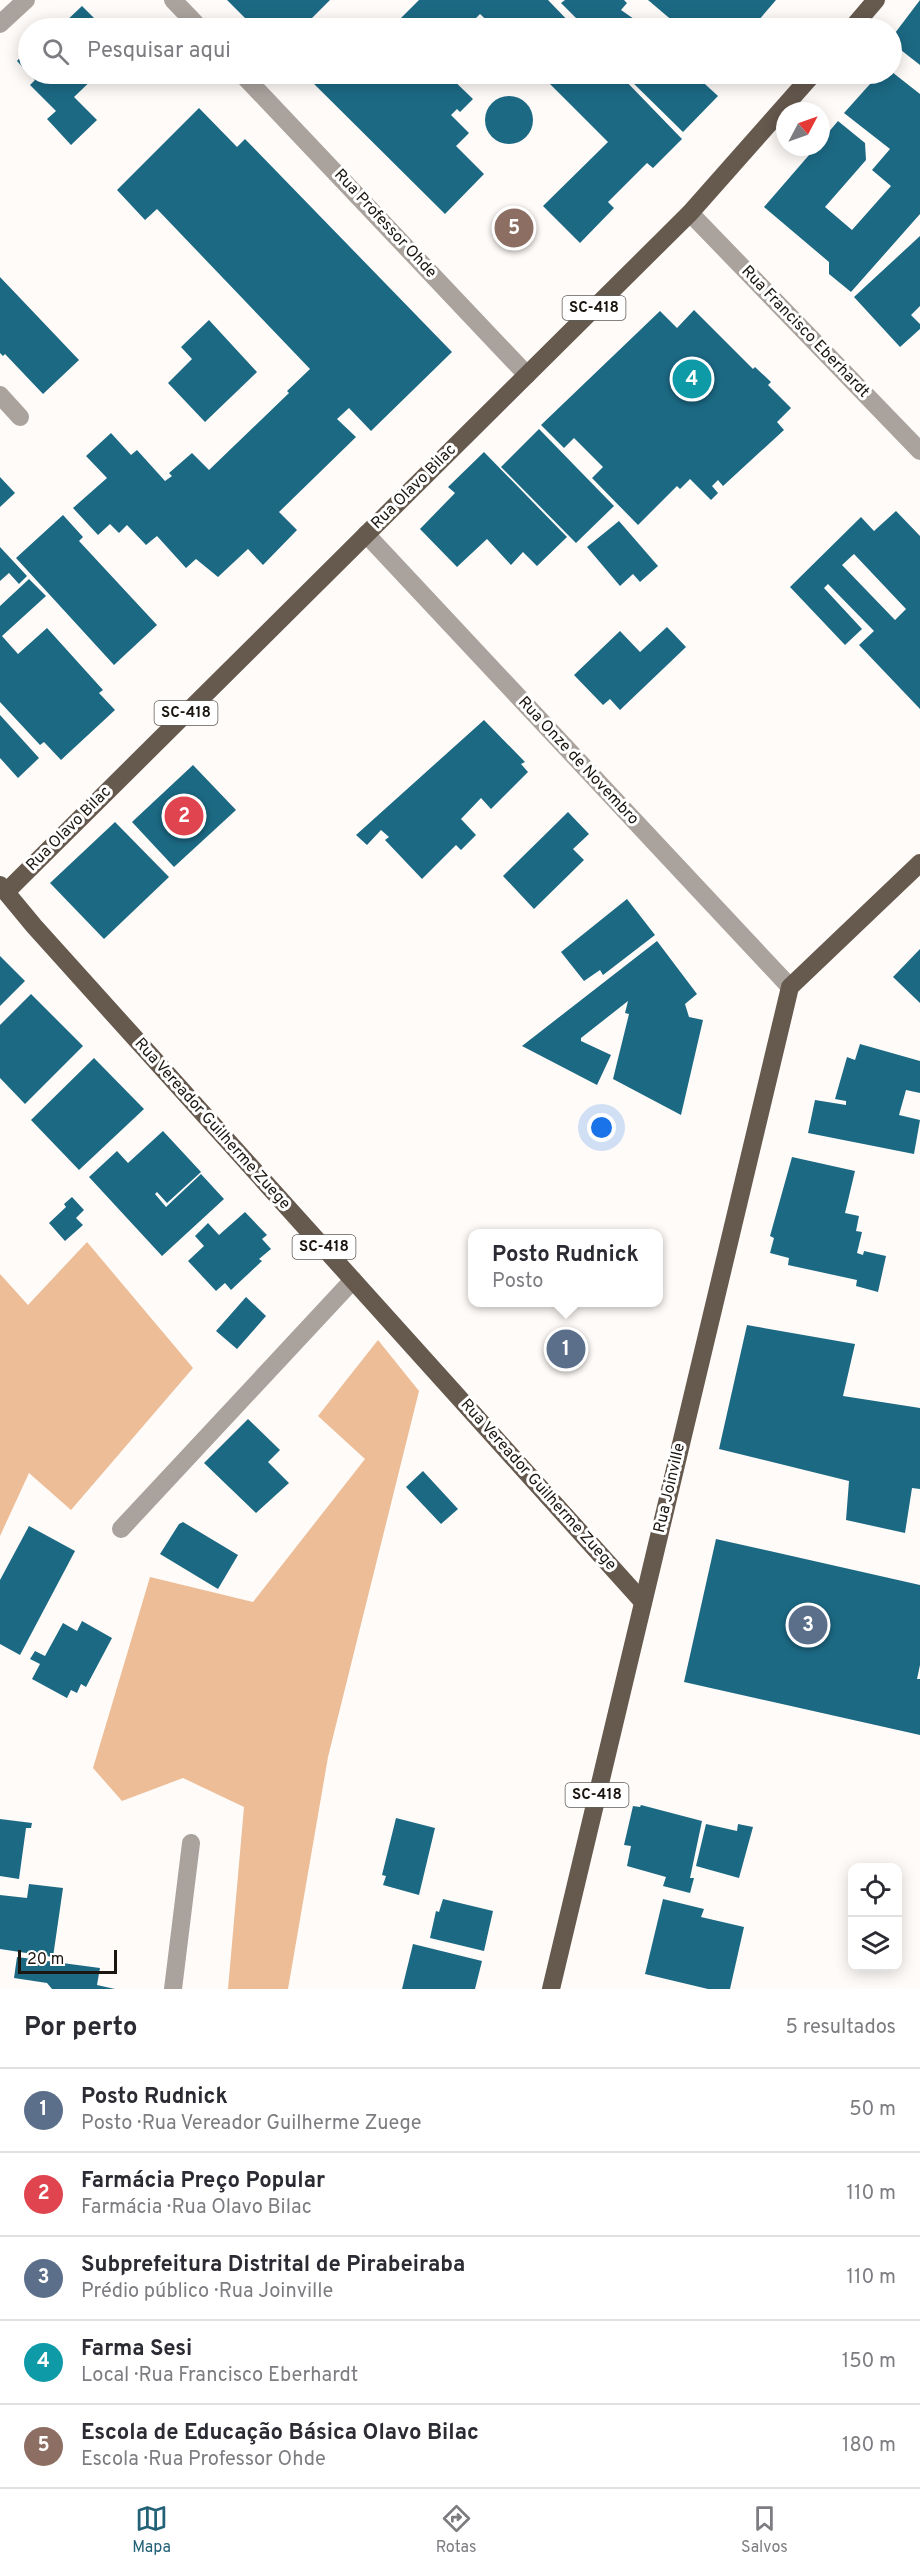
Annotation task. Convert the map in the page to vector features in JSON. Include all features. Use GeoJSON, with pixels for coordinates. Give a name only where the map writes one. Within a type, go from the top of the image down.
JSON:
{"type":"FeatureCollection","features":[{"type":"Feature","properties":{"kind":"main road"},"geometry":{"type":"LineString","coordinates":[[861,18],[876,0]]}},
{"type":"Feature","properties":{"kind":"main road","name":"Rua Olavo Bilac"},"geometry":{"type":"LineString","coordinates":[[3,888],[366,534],[690,213],[804,84]]}},
{"type":"Feature","properties":{"kind":"main road"},"geometry":{"type":"LineString","coordinates":[[790,987],[920,863]]}},
{"type":"Feature","properties":{"kind":"main road","name":"Rua Vereador Guilherme Zuege"},"geometry":{"type":"LineString","coordinates":[[3,888],[34,927],[643,1602]]}},
{"type":"Feature","properties":{"kind":"main road","name":"Rua Joinville"},"geometry":{"type":"LineString","coordinates":[[550,1989],[790,987]]}},
{"type":"Feature","properties":{"kind":"street"},"geometry":{"type":"LineString","coordinates":[[0,24],[26,0]]}},
{"type":"Feature","properties":{"kind":"street"},"geometry":{"type":"LineString","coordinates":[[173,0],[190,18]]}},
{"type":"Feature","properties":{"kind":"street","name":"Rua Professor Ohde"},"geometry":{"type":"LineString","coordinates":[[252,84],[527,375]]}},
{"type":"Feature","properties":{"kind":"street","name":"Rua Francisco Eberhardt"},"geometry":{"type":"LineString","coordinates":[[690,213],[920,451]]}},
{"type":"Feature","properties":{"kind":"street"},"geometry":{"type":"LineString","coordinates":[[0,395],[20,417]]}},
{"type":"Feature","properties":{"kind":"street","name":"Rua Onze de Novembro"},"geometry":{"type":"LineString","coordinates":[[366,534],[790,987]]}},
{"type":"Feature","properties":{"kind":"street"},"geometry":{"type":"LineString","coordinates":[[121,1529],[353,1280]]}},
{"type":"Feature","properties":{"kind":"street"},"geometry":{"type":"LineString","coordinates":[[172,1989],[191,1843]]}},
{"type":"Feature","properties":{"kind":"shaded area"},"geometry":{"type":"Polygon","coordinates":[[[87,1242],[193,1368],[71,1510],[29,1473],[0,1536],[0,1274],[28,1305],[87,1242]]]}},
{"type":"Feature","properties":{"kind":"shaded area"},"geometry":{"type":"Polygon","coordinates":[[[378,1340],[419,1391],[328,1757],[288,1989],[228,1989],[244,1807],[183,1778],[122,1801],[93,1768],[150,1577],[253,1602],[365,1459],[318,1416],[378,1340]]]}},
{"type":"Feature","properties":{"kind":"building"},"geometry":{"type":"Polygon","coordinates":[[[227,0],[330,0],[312,18],[245,18],[227,0]]]}},
{"type":"Feature","properties":{"kind":"building"},"geometry":{"type":"Polygon","coordinates":[[[419,0],[548,0],[565,18],[484,18],[480,14],[476,18],[401,18],[419,0]]]}},
{"type":"Feature","properties":{"kind":"building"},"geometry":{"type":"Polygon","coordinates":[[[565,0],[624,0],[627,3],[621,10],[633,18],[576,18],[561,3],[565,0]]]}},
{"type":"Feature","properties":{"kind":"building"},"geometry":{"type":"Polygon","coordinates":[[[648,0],[776,0],[761,18],[669,18],[648,0]]]}},
{"type":"Feature","properties":{"kind":"building"},"geometry":{"type":"Polygon","coordinates":[[[920,0],[920,65],[902,51],[902,24],[920,0]]]}},
{"type":"Feature","properties":{"kind":"building"},"geometry":{"type":"Polygon","coordinates":[[[82,6],[94,18],[69,18],[82,6]]]}},
{"type":"Feature","properties":{"kind":"building"},"geometry":{"type":"Polygon","coordinates":[[[902,80],[920,94],[920,214],[851,292],[829,274],[829,262],[764,207],[808,156],[830,156],[830,130],[838,121],[865,143],[866,160],[825,207],[852,230],[891,186],[872,170],[890,149],[844,113],[870,84],[902,84],[902,80]]]}},
{"type":"Feature","properties":{"kind":"building"},"geometry":{"type":"Polygon","coordinates":[[[88,84],[74,97],[97,120],[71,145],[47,119],[56,111],[30,85],[88,84]]]}},
{"type":"Feature","properties":{"kind":"building"},"geometry":{"type":"Polygon","coordinates":[[[314,84],[457,84],[473,99],[460,112],[457,109],[451,115],[469,133],[456,146],[484,174],[445,214],[314,84]]]}},
{"type":"Feature","properties":{"kind":"building"},"geometry":{"type":"Polygon","coordinates":[[[550,84],[629,84],[682,139],[653,168],[647,163],[608,202],[614,208],[580,243],[543,206],[608,142],[550,84]]]}},
{"type":"Feature","properties":{"kind":"building"},"geometry":{"type":"Polygon","coordinates":[[[634,84],[705,84],[718,96],[683,132],[634,84]]]}},
{"type":"Feature","properties":{"kind":"building"},"geometry":{"type":"Polygon","coordinates":[[[504,96],[514,96],[526,103],[533,115],[533,125],[526,137],[514,144],[504,144],[489,133],[485,125],[485,115],[496,100],[504,96]]]}},
{"type":"Feature","properties":{"kind":"building"},"geometry":{"type":"Polygon","coordinates":[[[199,108],[237,147],[245,139],[452,352],[371,431],[349,408],[337,419],[356,437],[279,512],[297,530],[263,565],[248,549],[218,577],[196,559],[186,568],[157,536],[146,545],[127,525],[119,533],[110,524],[98,535],[73,508],[107,478],[86,456],[111,433],[131,455],[137,450],[165,481],[172,476],[169,473],[192,453],[209,470],[289,393],[287,391],[310,369],[157,209],[145,220],[117,190],[199,108]]]}},
{"type":"Feature","properties":{"kind":"building"},"geometry":{"type":"Polygon","coordinates":[[[920,236],[920,306],[911,315],[920,324],[920,329],[900,347],[854,297],[920,236]]]}},
{"type":"Feature","properties":{"kind":"building"},"geometry":{"type":"Polygon","coordinates":[[[0,277],[79,360],[43,394],[5,354],[3,356],[0,353],[0,277]]]}},
{"type":"Feature","properties":{"kind":"building"},"geometry":{"type":"Polygon","coordinates":[[[694,310],[753,369],[755,367],[771,382],[768,385],[791,408],[777,422],[784,430],[723,486],[718,480],[712,486],[718,493],[711,500],[690,479],[680,489],[677,486],[638,525],[592,478],[603,467],[574,438],[564,448],[541,425],[660,311],[677,328],[694,310]]]}},
{"type":"Feature","properties":{"kind":"building"},"geometry":{"type":"Polygon","coordinates":[[[209,320],[257,372],[205,422],[168,383],[192,359],[181,347],[209,320]]]}},
{"type":"Feature","properties":{"kind":"building"},"geometry":{"type":"Polygon","coordinates":[[[539,429],[614,506],[576,543],[501,467],[539,429]]]}},
{"type":"Feature","properties":{"kind":"building"},"geometry":{"type":"Polygon","coordinates":[[[484,452],[567,537],[537,566],[523,552],[511,565],[487,539],[457,567],[420,529],[455,493],[448,487],[484,452]]]}},
{"type":"Feature","properties":{"kind":"building"},"geometry":{"type":"Polygon","coordinates":[[[0,477],[15,493],[0,507],[0,477]]]}},
{"type":"Feature","properties":{"kind":"building"},"geometry":{"type":"Polygon","coordinates":[[[896,511],[920,536],[920,709],[859,645],[874,631],[828,584],[824,588],[862,629],[845,645],[790,587],[861,517],[874,531],[896,511]],[[854,554],[842,565],[895,620],[906,609],[854,554]]]}},
{"type":"Feature","properties":{"kind":"building"},"geometry":{"type":"Polygon","coordinates":[[[63,515],[83,537],[79,541],[157,625],[114,665],[16,558],[63,515]]]}},
{"type":"Feature","properties":{"kind":"building"},"geometry":{"type":"Polygon","coordinates":[[[619,521],[658,566],[640,582],[633,574],[620,586],[587,547],[619,521]]]}},
{"type":"Feature","properties":{"kind":"building"},"geometry":{"type":"Polygon","coordinates":[[[0,547],[27,576],[19,584],[9,573],[0,581],[0,547]]]}},
{"type":"Feature","properties":{"kind":"building"},"geometry":{"type":"Polygon","coordinates":[[[29,579],[46,596],[2,636],[18,654],[47,628],[103,690],[99,693],[115,710],[61,760],[44,742],[40,745],[0,702],[0,606],[29,579]]]}},
{"type":"Feature","properties":{"kind":"building"},"geometry":{"type":"Polygon","coordinates":[[[667,627],[686,647],[620,710],[610,699],[603,705],[574,675],[620,631],[640,652],[667,627]]]}},
{"type":"Feature","properties":{"kind":"building"},"geometry":{"type":"Polygon","coordinates":[[[0,715],[39,758],[18,778],[0,758],[0,715]]]}},
{"type":"Feature","properties":{"kind":"building"},"geometry":{"type":"Polygon","coordinates":[[[484,720],[525,762],[521,764],[528,772],[491,809],[481,798],[461,819],[476,835],[461,850],[456,845],[422,879],[385,840],[389,837],[381,830],[367,845],[356,835],[484,720]]]}},
{"type":"Feature","properties":{"kind":"building"},"geometry":{"type":"Polygon","coordinates":[[[193,765],[236,810],[174,867],[132,822],[193,765]]]}},
{"type":"Feature","properties":{"kind":"building"},"geometry":{"type":"Polygon","coordinates":[[[568,812],[589,834],[573,849],[584,860],[534,909],[503,876],[568,812]]]}},
{"type":"Feature","properties":{"kind":"building"},"geometry":{"type":"Polygon","coordinates":[[[115,822],[169,877],[104,939],[50,883],[115,822]]]}},
{"type":"Feature","properties":{"kind":"building"},"geometry":{"type":"Polygon","coordinates":[[[627,899],[655,935],[603,975],[600,970],[584,981],[561,952],[627,899]]]}},
{"type":"Feature","properties":{"kind":"building"},"geometry":{"type":"Polygon","coordinates":[[[657,941],[697,994],[685,1004],[689,1017],[703,1020],[681,1115],[613,1079],[629,1014],[625,1013],[628,1001],[581,1038],[581,1041],[611,1055],[597,1085],[522,1046],[657,941]]]}},
{"type":"Feature","properties":{"kind":"building"},"geometry":{"type":"Polygon","coordinates":[[[920,949],[920,1003],[893,977],[920,949]]]}},
{"type":"Feature","properties":{"kind":"building"},"geometry":{"type":"Polygon","coordinates":[[[0,956],[25,981],[0,1006],[0,956]]]}},
{"type":"Feature","properties":{"kind":"building"},"geometry":{"type":"Polygon","coordinates":[[[31,994],[83,1046],[25,1104],[0,1078],[0,1025],[31,994]]]}},
{"type":"Feature","properties":{"kind":"building"},"geometry":{"type":"Polygon","coordinates":[[[860,1044],[920,1061],[920,1093],[906,1090],[899,1115],[920,1120],[914,1154],[808,1133],[815,1100],[846,1105],[846,1101],[835,1099],[847,1057],[855,1060],[860,1044]]]}},
{"type":"Feature","properties":{"kind":"building"},"geometry":{"type":"Polygon","coordinates":[[[94,1058],[144,1109],[79,1170],[31,1120],[94,1058]]]}},
{"type":"Feature","properties":{"kind":"building"},"geometry":{"type":"Polygon","coordinates":[[[163,1131],[201,1172],[167,1203],[157,1192],[155,1194],[166,1207],[201,1174],[224,1199],[162,1256],[89,1177],[117,1151],[128,1163],[163,1131]]]}},
{"type":"Feature","properties":{"kind":"building"},"geometry":{"type":"Polygon","coordinates":[[[792,1157],[855,1171],[845,1213],[859,1216],[856,1231],[862,1232],[857,1253],[863,1255],[864,1251],[886,1256],[878,1292],[856,1286],[857,1280],[788,1265],[789,1258],[770,1253],[774,1238],[770,1236],[792,1157]]]}},
{"type":"Feature","properties":{"kind":"building"},"geometry":{"type":"Polygon","coordinates":[[[72,1197],[84,1210],[76,1218],[83,1225],[65,1241],[49,1223],[66,1207],[64,1204],[72,1197]]]}},
{"type":"Feature","properties":{"kind":"building"},"geometry":{"type":"Polygon","coordinates":[[[245,1212],[267,1235],[262,1239],[271,1249],[259,1259],[262,1261],[231,1290],[225,1283],[216,1291],[188,1261],[204,1246],[195,1236],[208,1223],[219,1235],[245,1212]]]}},
{"type":"Feature","properties":{"kind":"building"},"geometry":{"type":"Polygon","coordinates":[[[246,1297],[266,1316],[237,1349],[216,1331],[246,1297]]]}},
{"type":"Feature","properties":{"kind":"building"},"geometry":{"type":"Polygon","coordinates":[[[747,1325],[855,1344],[843,1396],[920,1408],[920,1489],[912,1488],[905,1533],[846,1520],[849,1481],[719,1449],[747,1325]]]}},
{"type":"Feature","properties":{"kind":"building"},"geometry":{"type":"Polygon","coordinates":[[[248,1419],[280,1450],[268,1462],[289,1483],[256,1513],[204,1463],[248,1419]]]}},
{"type":"Feature","properties":{"kind":"building"},"geometry":{"type":"Polygon","coordinates":[[[423,1471],[458,1509],[441,1524],[406,1487],[423,1471]]]}},
{"type":"Feature","properties":{"kind":"building"},"geometry":{"type":"Polygon","coordinates":[[[183,1522],[238,1555],[218,1589],[160,1554],[179,1524],[183,1522]]]}},
{"type":"Feature","properties":{"kind":"building"},"geometry":{"type":"Polygon","coordinates":[[[29,1526],[75,1551],[20,1655],[0,1644],[0,1580],[29,1526]]]}},
{"type":"Feature","properties":{"kind":"building"},"geometry":{"type":"Polygon","coordinates":[[[716,1539],[920,1585],[920,1665],[917,1679],[920,1679],[920,1735],[684,1682],[716,1539]]]}},
{"type":"Feature","properties":{"kind":"building"},"geometry":{"type":"Polygon","coordinates":[[[82,1621],[112,1638],[86,1687],[81,1684],[77,1693],[71,1690],[67,1698],[32,1679],[40,1664],[30,1659],[35,1651],[45,1656],[63,1623],[77,1631],[82,1621]]]}},
{"type":"Feature","properties":{"kind":"building"},"geometry":{"type":"Polygon","coordinates":[[[641,1805],[702,1821],[690,1878],[694,1878],[690,1893],[663,1886],[666,1877],[627,1866],[631,1846],[624,1845],[633,1806],[640,1807],[641,1805]]]}},
{"type":"Feature","properties":{"kind":"building"},"geometry":{"type":"Polygon","coordinates":[[[396,1818],[435,1828],[419,1895],[383,1885],[386,1876],[382,1875],[396,1818]]]}},
{"type":"Feature","properties":{"kind":"building"},"geometry":{"type":"Polygon","coordinates":[[[0,1819],[32,1823],[31,1828],[26,1828],[19,1879],[0,1876],[0,1819]]]}},
{"type":"Feature","properties":{"kind":"building"},"geometry":{"type":"Polygon","coordinates":[[[706,1824],[737,1831],[738,1824],[753,1827],[739,1878],[696,1866],[706,1824]]]}},
{"type":"Feature","properties":{"kind":"building"},"geometry":{"type":"Polygon","coordinates":[[[29,1884],[63,1888],[53,1957],[0,1949],[0,1895],[27,1898],[29,1884]]]}},
{"type":"Feature","properties":{"kind":"building"},"geometry":{"type":"Polygon","coordinates":[[[443,1899],[493,1911],[484,1951],[430,1938],[436,1911],[439,1912],[443,1899]]]}},
{"type":"Feature","properties":{"kind":"building"},"geometry":{"type":"Polygon","coordinates":[[[663,1899],[704,1909],[701,1917],[744,1927],[730,1989],[708,1989],[645,1974],[663,1899]]]}},
{"type":"Feature","properties":{"kind":"building"},"geometry":{"type":"Polygon","coordinates":[[[413,1944],[482,1961],[475,1989],[402,1989],[413,1944]]]}},
{"type":"Feature","properties":{"kind":"building"},"geometry":{"type":"Polygon","coordinates":[[[17,1957],[100,1968],[97,1985],[115,1989],[52,1989],[47,1983],[14,1978],[17,1957]]]}},
{"type":"Feature","properties":{"kind":"place","name":"Escola de Educação Básica Olavo Bilac"},"geometry":{"type":"Point","coordinates":[514,228]}},
{"type":"Feature","properties":{"kind":"place","name":"Farma Sesi"},"geometry":{"type":"Point","coordinates":[692,379]}},
{"type":"Feature","properties":{"kind":"place","name":"Farmácia Preço Popular"},"geometry":{"type":"Point","coordinates":[184,816]}},
{"type":"Feature","properties":{"kind":"place","name":"Posto Rudnick"},"geometry":{"type":"Point","coordinates":[566,1349]}},
{"type":"Feature","properties":{"kind":"place","name":"Subprefeitura Distrital de Pirabeiraba"},"geometry":{"type":"Point","coordinates":[808,1625]}}]}
